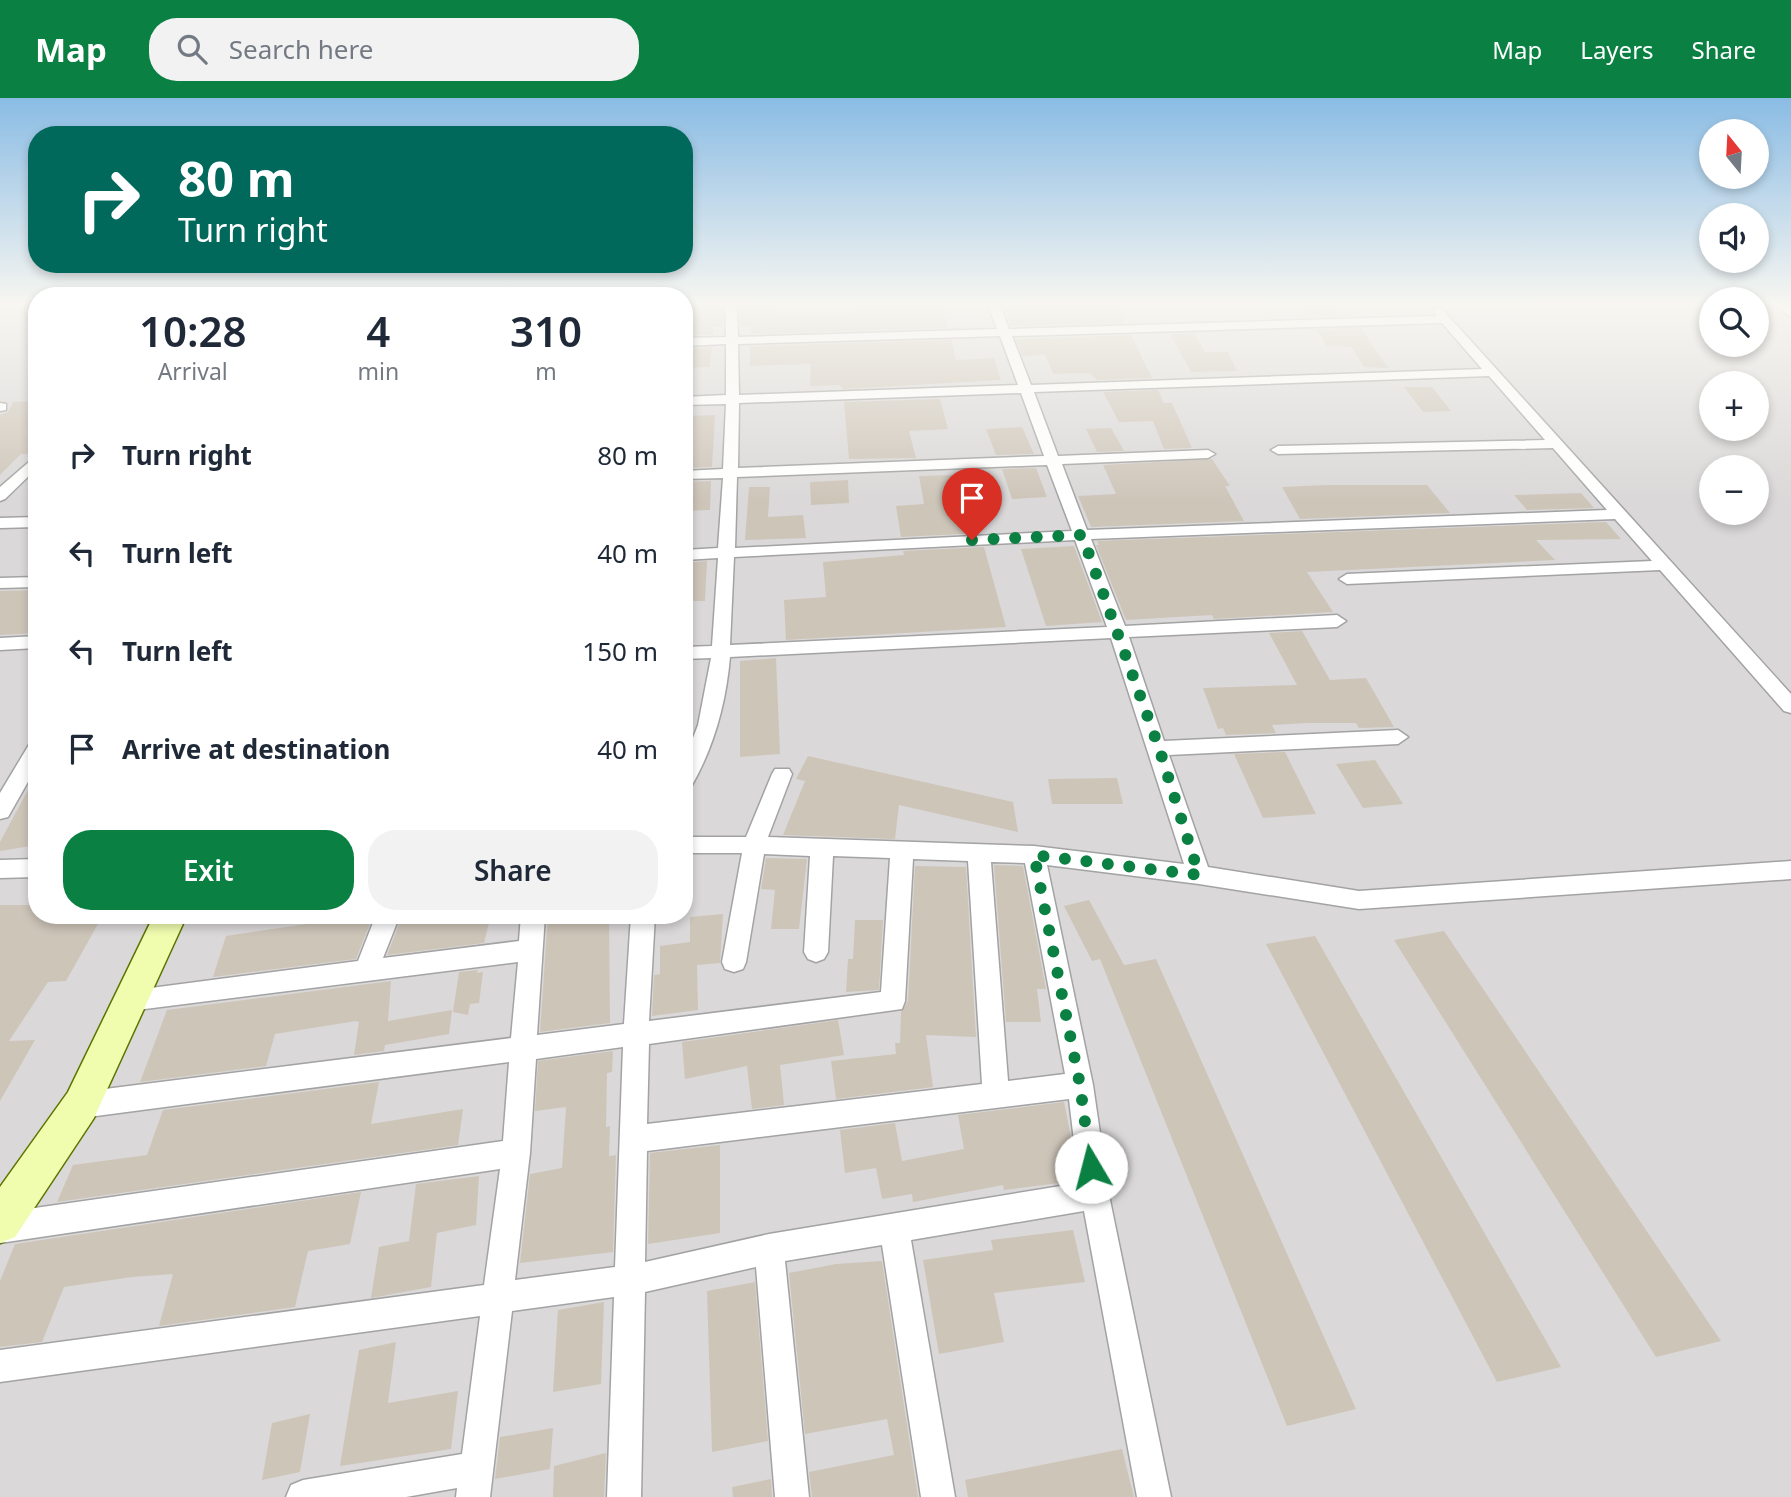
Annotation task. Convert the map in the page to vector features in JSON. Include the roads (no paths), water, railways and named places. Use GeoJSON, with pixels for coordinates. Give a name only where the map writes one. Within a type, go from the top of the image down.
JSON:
{"type":"FeatureCollection","features":[{"type":"Feature","properties":{"kind":"street"},"geometry":{"type":"LineString","coordinates":[[693,766],[703,749],[723,651],[732,370]]}},
{"type":"Feature","properties":{"kind":"street"},"geometry":{"type":"LineString","coordinates":[[1018,370],[1118,632],[1159,748],[1199,875]]}},
{"type":"Feature","properties":{"kind":"street"},"geometry":{"type":"LineString","coordinates":[[693,401],[1494,372],[1788,700]]}},
{"type":"Feature","properties":{"kind":"street"},"geometry":{"type":"LineString","coordinates":[[1278,450],[1557,444]]}},
{"type":"Feature","properties":{"kind":"street"},"geometry":{"type":"LineString","coordinates":[[693,475],[1208,454]]}},
{"type":"Feature","properties":{"kind":"street"},"geometry":{"type":"LineString","coordinates":[[0,496],[28,468]]}},
{"type":"Feature","properties":{"kind":"street"},"geometry":{"type":"LineString","coordinates":[[693,554],[1082,535],[1622,514]]}},
{"type":"Feature","properties":{"kind":"street"},"geometry":{"type":"LineString","coordinates":[[0,523],[28,522]]}},
{"type":"Feature","properties":{"kind":"street"},"geometry":{"type":"LineString","coordinates":[[1347,579],[1666,565]]}},
{"type":"Feature","properties":{"kind":"street"},"geometry":{"type":"LineString","coordinates":[[0,583],[28,582]]}},
{"type":"Feature","properties":{"kind":"street"},"geometry":{"type":"LineString","coordinates":[[693,653],[1337,621]]}},
{"type":"Feature","properties":{"kind":"street"},"geometry":{"type":"LineString","coordinates":[[0,644],[28,642]]}},
{"type":"Feature","properties":{"kind":"street"},"geometry":{"type":"LineString","coordinates":[[1159,748],[1398,737]]}},
{"type":"Feature","properties":{"kind":"street"},"geometry":{"type":"LineString","coordinates":[[0,811],[28,763]]}},
{"type":"Feature","properties":{"kind":"street"},"geometry":{"type":"LineString","coordinates":[[734,962],[754,845],[782,774]]}},
{"type":"Feature","properties":{"kind":"street"},"geometry":{"type":"LineString","coordinates":[[693,845],[1034,855],[1199,875],[1359,900],[1791,870]]}},
{"type":"Feature","properties":{"kind":"street"},"geometry":{"type":"LineString","coordinates":[[816,952],[822,847]]}},
{"type":"Feature","properties":{"kind":"street"},"geometry":{"type":"LineString","coordinates":[[81,1105],[524,1046],[893,1001],[902,850]]}},
{"type":"Feature","properties":{"kind":"street"},"geometry":{"type":"LineString","coordinates":[[979,853],[996,1095]]}},
{"type":"Feature","properties":{"kind":"street"},"geometry":{"type":"LineString","coordinates":[[1034,855],[1080,1085],[1095,1195],[1154,1497]]}},
{"type":"Feature","properties":{"kind":"street"},"geometry":{"type":"LineString","coordinates":[[0,869],[28,868]]}},
{"type":"Feature","properties":{"kind":"street"},"geometry":{"type":"LineString","coordinates":[[0,1222],[81,1105],[167,924]]}},
{"type":"Feature","properties":{"kind":"street"},"geometry":{"type":"LineString","coordinates":[[366,972],[385,924]]}},
{"type":"Feature","properties":{"kind":"street"},"geometry":{"type":"LineString","coordinates":[[303,1497],[476,1483],[516,1153],[532,924]]}},
{"type":"Feature","properties":{"kind":"street"},"geometry":{"type":"LineString","coordinates":[[624,1497],[636,1034],[642,924]]}},
{"type":"Feature","properties":{"kind":"street"},"geometry":{"type":"LineString","coordinates":[[129,1000],[530,950]]}},
{"type":"Feature","properties":{"kind":"street"},"geometry":{"type":"LineString","coordinates":[[633,1139],[1080,1085]]}},
{"type":"Feature","properties":{"kind":"street"},"geometry":{"type":"LineString","coordinates":[[0,1228],[516,1153]]}},
{"type":"Feature","properties":{"kind":"street"},"geometry":{"type":"LineString","coordinates":[[0,1366],[630,1279],[769,1249],[1095,1195]]}},
{"type":"Feature","properties":{"kind":"street"},"geometry":{"type":"LineString","coordinates":[[894,1228],[938,1497]]}},
{"type":"Feature","properties":{"kind":"street"},"geometry":{"type":"LineString","coordinates":[[769,1249],[792,1497]]}}]}
